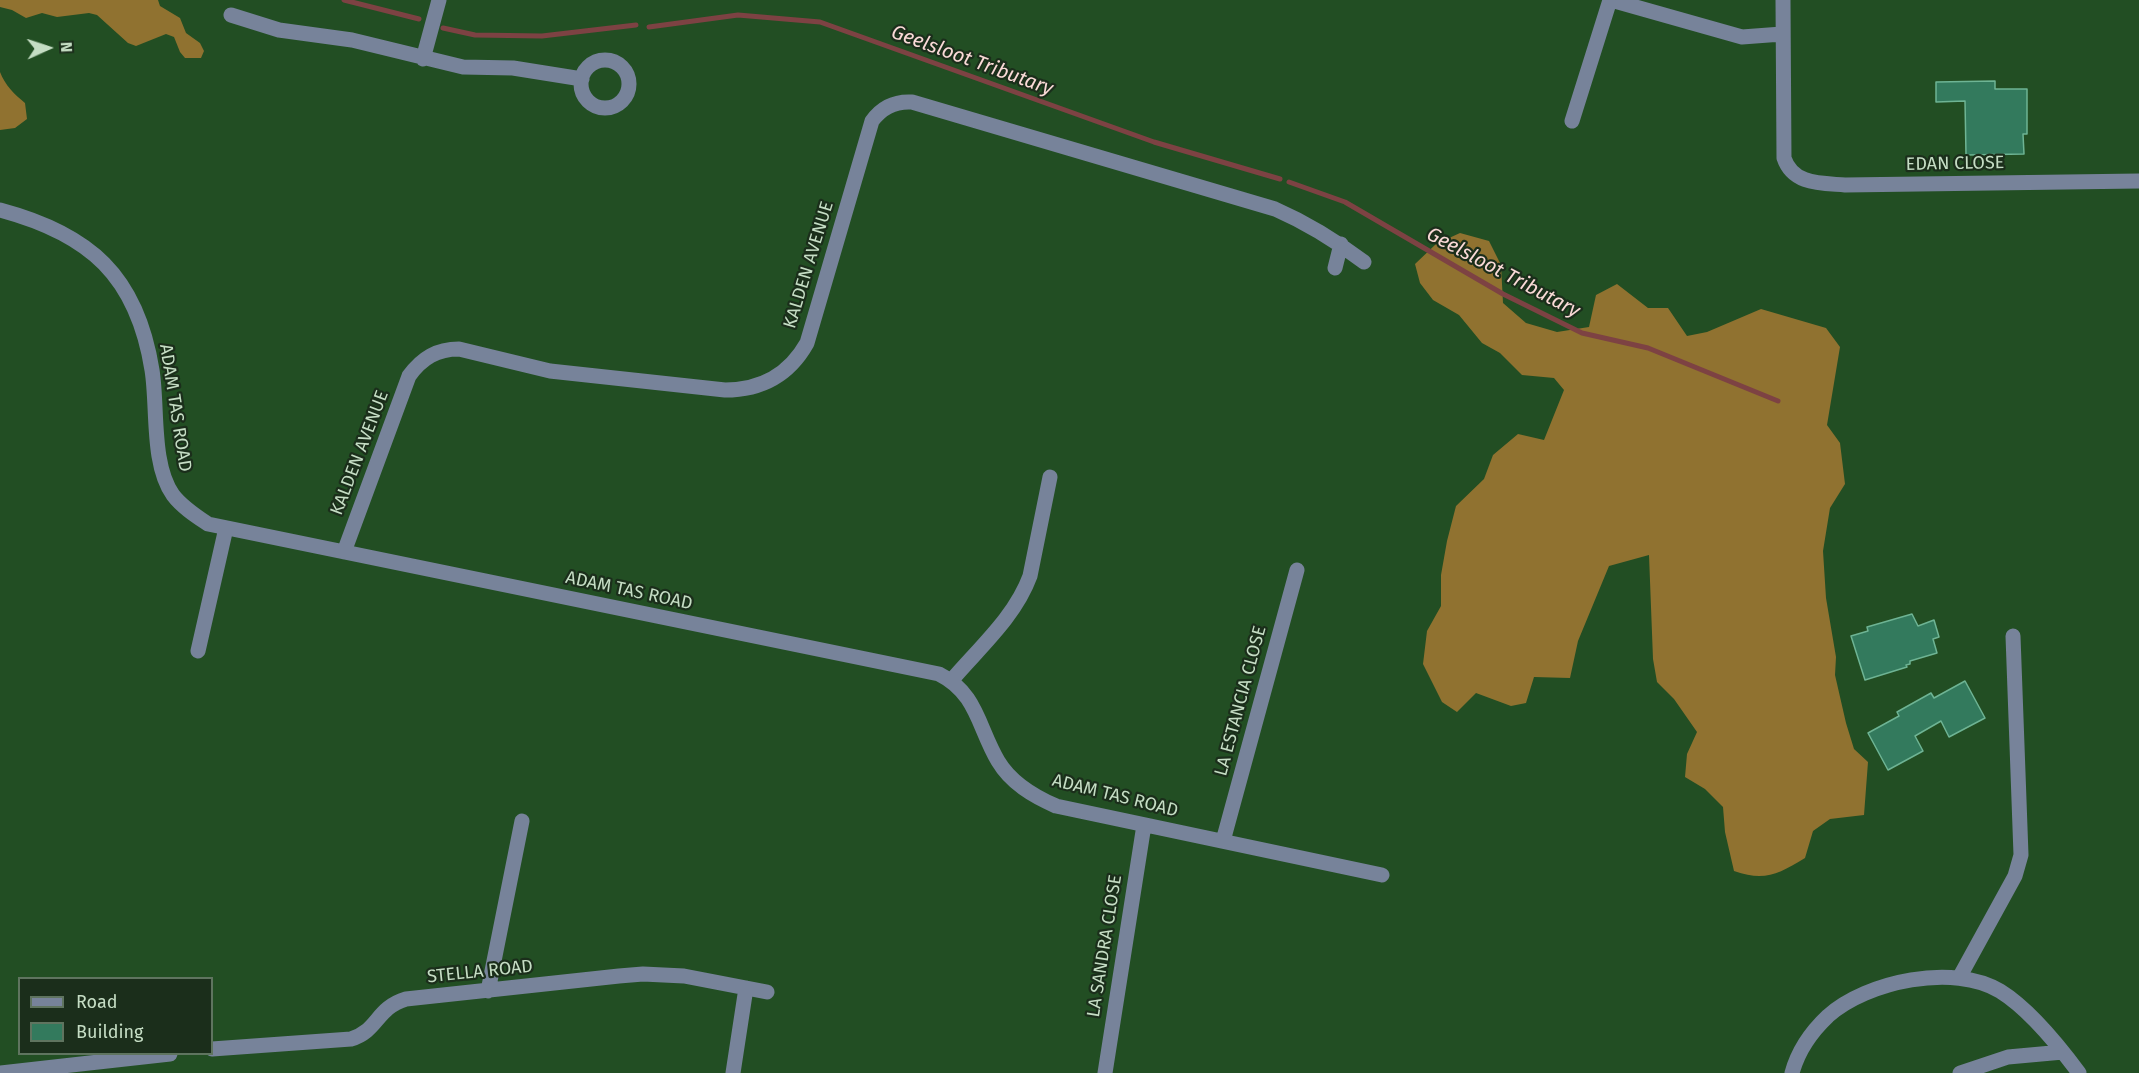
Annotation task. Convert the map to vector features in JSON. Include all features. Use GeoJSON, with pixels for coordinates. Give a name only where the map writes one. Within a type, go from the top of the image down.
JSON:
{"type":"FeatureCollection","features":[{"type":"Feature","properties":{"kind":"street"},"geometry":{"type":"LineString","coordinates":[[423,59],[440,0]]}},
{"type":"Feature","properties":{"kind":"street"},"geometry":{"type":"LineString","coordinates":[[1572,122],[1611,0],[1742,37],[1782,34],[1783,0]]}},
{"type":"Feature","properties":{"kind":"street"},"geometry":{"type":"LineString","coordinates":[[231,15],[279,30],[352,40],[463,67],[513,68],[582,79]]}},
{"type":"Feature","properties":{"kind":"street","name":"EDAN CLOSE"},"geometry":{"type":"LineString","coordinates":[[1782,34],[1784,158],[1792,173],[1798,177],[1815,183],[1845,185],[2139,181]]}},
{"type":"Feature","properties":{"kind":"street","name":"KALDEN AVENUE"},"geometry":{"type":"LineString","coordinates":[[344,552],[409,376],[415,367],[432,354],[459,349],[550,371],[725,390],[761,385],[782,374],[792,365],[807,343],[872,121],[882,110],[895,103],[912,102],[1275,209],[1300,220],[1341,244],[1364,262]]}},
{"type":"Feature","properties":{"kind":"street","name":"ADAM TAS ROAD"},"geometry":{"type":"LineString","coordinates":[[0,210],[67,235],[102,260],[119,280],[140,322],[152,370],[160,460],[167,482],[173,495],[208,524],[939,674],[951,681],[971,701],[998,760],[1017,783],[1029,793],[1056,806],[1382,875]]}},
{"type":"Feature","properties":{"kind":"street"},"geometry":{"type":"LineString","coordinates":[[1335,268],[1341,244]]}},
{"type":"Feature","properties":{"kind":"street"},"geometry":{"type":"LineString","coordinates":[[951,681],[1014,609],[1026,588],[1050,477]]}},
{"type":"Feature","properties":{"kind":"street"},"geometry":{"type":"LineString","coordinates":[[198,651],[226,528]]}},
{"type":"Feature","properties":{"kind":"street","name":"LA ESTANCIA CLOSE"},"geometry":{"type":"LineString","coordinates":[[1223,841],[1297,570]]}},
{"type":"Feature","properties":{"kind":"street"},"geometry":{"type":"LineString","coordinates":[[1959,978],[2015,876],[2021,855],[2013,636]]}},
{"type":"Feature","properties":{"kind":"street"},"geometry":{"type":"LineString","coordinates":[[488,991],[522,821]]}},
{"type":"Feature","properties":{"kind":"street","name":"LA SANDRA CLOSE"},"geometry":{"type":"LineString","coordinates":[[1105,1073],[1144,825]]}},
{"type":"Feature","properties":{"kind":"street","name":"STELLA ROAD"},"geometry":{"type":"LineString","coordinates":[[213,1049],[351,1039],[366,1033],[383,1012],[397,1002],[406,999],[643,974],[684,976],[767,992]]}},
{"type":"Feature","properties":{"kind":"street"},"geometry":{"type":"LineString","coordinates":[[1792,1073],[1807,1039],[1830,1015],[1847,1003],[1898,983],[1930,978],[1959,978],[2000,991],[2038,1025],[2079,1073]]}},
{"type":"Feature","properties":{"kind":"street"},"geometry":{"type":"LineString","coordinates":[[733,1073],[746,988]]}},
{"type":"Feature","properties":{"kind":"street"},"geometry":{"type":"LineString","coordinates":[[1960,1073],[2008,1057],[2063,1052]]}},
{"type":"Feature","properties":{"kind":"street"},"geometry":{"type":"LineString","coordinates":[[0,1073],[153,1055]]}},
{"type":"Feature","properties":{"kind":"shaded area"},"geometry":{"type":"Polygon","coordinates":[[[0,0],[158,0],[160,6],[180,18],[186,33],[200,43],[204,51],[201,58],[185,58],[174,37],[166,34],[136,46],[128,43],[97,15],[89,13],[57,17],[42,13],[26,18],[12,10],[0,7],[0,0]]]}},
{"type":"Feature","properties":{"kind":"shaded area"},"geometry":{"type":"Polygon","coordinates":[[[0,72],[10,89],[25,103],[27,119],[15,128],[0,130],[0,72]]]}},
{"type":"Feature","properties":{"kind":"shaded area"},"geometry":{"type":"Polygon","coordinates":[[[1460,233],[1489,241],[1501,265],[1503,303],[1526,323],[1557,332],[1589,327],[1596,295],[1617,284],[1648,308],[1668,308],[1687,336],[1707,332],[1761,309],[1826,328],[1840,347],[1827,425],[1840,443],[1845,484],[1830,508],[1823,551],[1826,598],[1836,657],[1835,675],[1854,749],[1868,762],[1864,815],[1830,819],[1813,831],[1805,858],[1787,868],[1763,876],[1734,871],[1725,832],[1723,807],[1705,789],[1685,777],[1687,754],[1697,732],[1674,699],[1657,682],[1653,659],[1649,555],[1609,566],[1578,641],[1570,678],[1534,677],[1526,703],[1511,706],[1476,693],[1457,712],[1442,702],[1423,664],[1427,631],[1441,606],[1441,575],[1456,506],[1484,479],[1493,455],[1518,434],[1544,440],[1564,390],[1554,378],[1522,375],[1500,353],[1482,343],[1459,315],[1433,300],[1420,283],[1415,264],[1436,244],[1460,233]]]}},
{"type":"Feature","properties":{"kind":"building"},"geometry":{"type":"Polygon","coordinates":[[[1995,81],[1995,89],[2027,89],[2027,134],[2023,134],[2024,154],[1966,155],[1965,101],[1936,102],[1936,82],[1995,81]]]}},
{"type":"Feature","properties":{"kind":"building"},"geometry":{"type":"Polygon","coordinates":[[[1912,614],[1918,626],[1934,620],[1939,637],[1933,639],[1937,653],[1910,661],[1907,667],[1865,680],[1851,636],[1868,631],[1867,627],[1912,614]]]}},
{"type":"Feature","properties":{"kind":"building"},"geometry":{"type":"Polygon","coordinates":[[[1965,681],[1985,718],[1949,737],[1941,721],[1915,736],[1923,751],[1888,770],[1868,733],[1899,716],[1897,712],[1931,693],[1934,698],[1965,681]]]}},
{"type":"Feature","properties":{"kind":"waterway","name":"Geelsloot Tributary"},"geometry":{"type":"LineString","coordinates":[[344,0],[419,19]]}},
{"type":"Feature","properties":{"kind":"waterway","name":"Geelsloot Tributary"},"geometry":{"type":"LineString","coordinates":[[649,27],[738,15],[820,22],[1154,142],[1280,179]]}},
{"type":"Feature","properties":{"kind":"waterway","name":"Geelsloot Tributary"},"geometry":{"type":"LineString","coordinates":[[443,28],[475,35],[542,36],[636,25]]}},
{"type":"Feature","properties":{"kind":"waterway","name":"Geelsloot Tributary"},"geometry":{"type":"LineString","coordinates":[[1289,182],[1345,202],[1503,294],[1582,333],[1648,348],[1778,401]]}}]}
